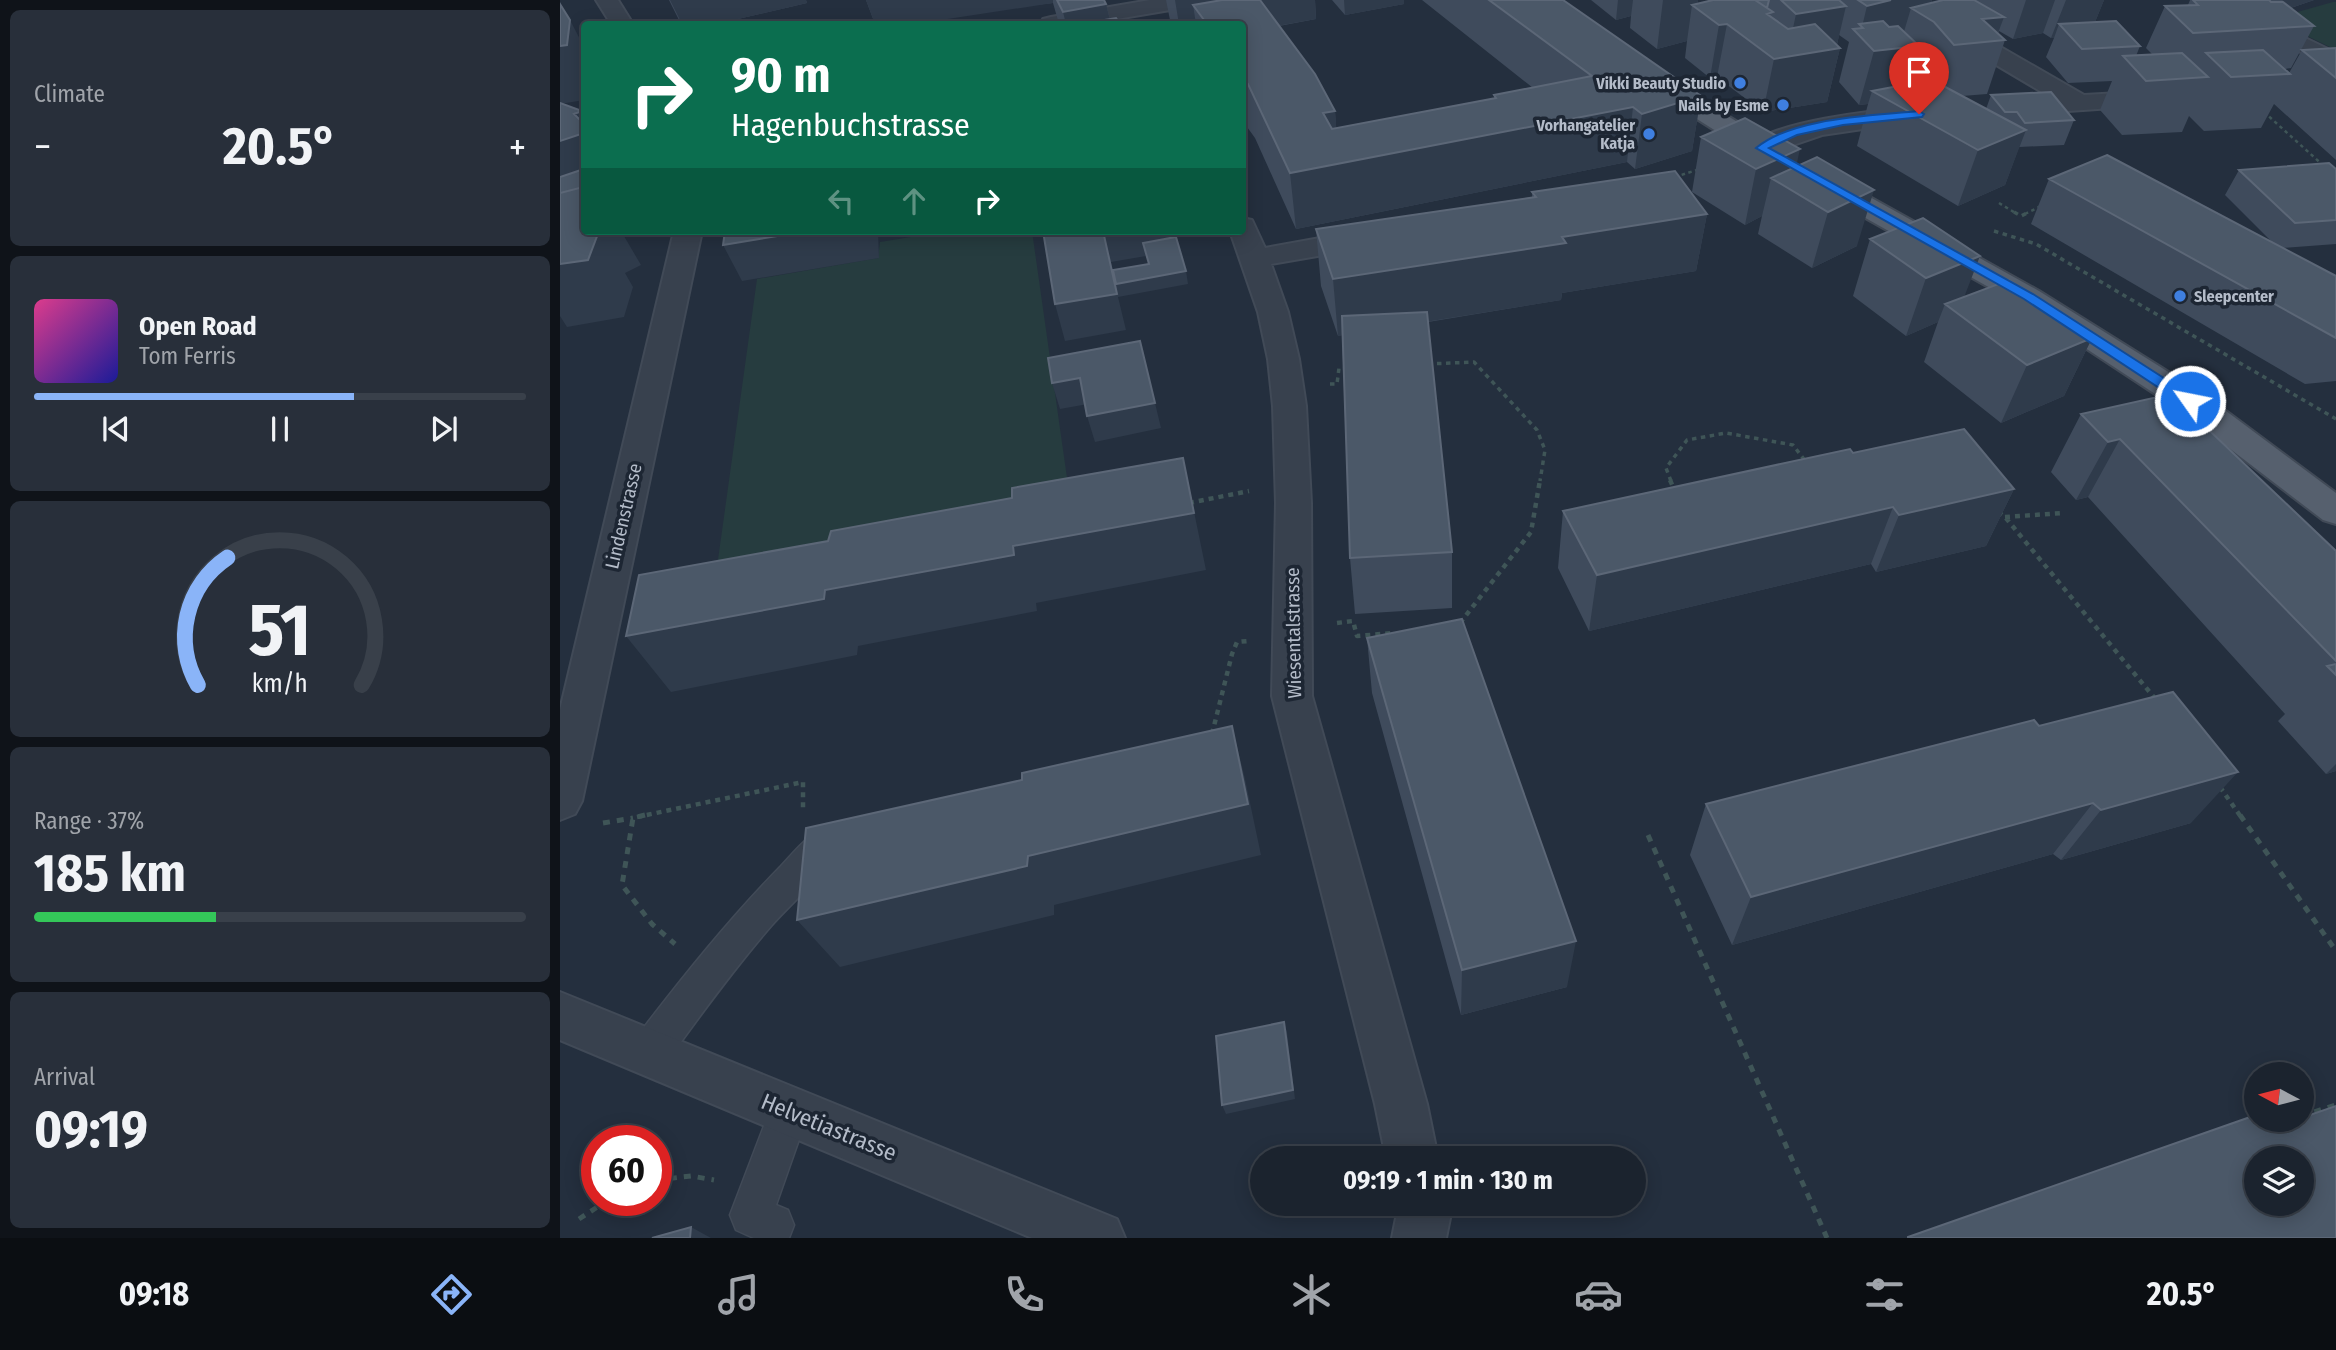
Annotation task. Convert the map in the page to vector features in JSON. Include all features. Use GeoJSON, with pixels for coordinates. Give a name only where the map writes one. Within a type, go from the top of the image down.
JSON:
{"type":"FeatureCollection","features":[{"type":"Feature","properties":{"kind":"main road"},"geometry":{"type":"LineString","coordinates":[[1632,65],[1665,89],[1761,148],[2028,297],[2190,401],[2336,512]]}},
{"type":"Feature","properties":{"kind":"street"},"geometry":{"type":"LineString","coordinates":[[607,0],[620,21]]}},
{"type":"Feature","properties":{"kind":"street"},"geometry":{"type":"LineString","coordinates":[[1087,21],[1134,17],[1188,0]]}},
{"type":"Feature","properties":{"kind":"street"},"geometry":{"type":"LineString","coordinates":[[1903,0],[2080,103]]}},
{"type":"Feature","properties":{"kind":"street"},"geometry":{"type":"LineString","coordinates":[[2210,0],[2336,62]]}},
{"type":"Feature","properties":{"kind":"street"},"geometry":{"type":"LineString","coordinates":[[1986,110],[2178,96]]}},
{"type":"Feature","properties":{"kind":"street"},"geometry":{"type":"LineString","coordinates":[[1761,148],[1794,133],[1843,122],[1945,113]]}},
{"type":"Feature","properties":{"kind":"street"},"geometry":{"type":"LineString","coordinates":[[1249,242],[1399,233]]}},
{"type":"Feature","properties":{"kind":"street","name":"Lindenstrasse"},"geometry":{"type":"LineString","coordinates":[[560,801],[687,235]]}},
{"type":"Feature","properties":{"kind":"street","name":"Wiesentalstrasse"},"geometry":{"type":"LineString","coordinates":[[1249,242],[1273,312],[1287,387],[1292,466],[1292,695],[1401,1104],[1410,1146]]}},
{"type":"Feature","properties":{"kind":"street","name":"Helvetiastrasse"},"geometry":{"type":"LineString","coordinates":[[560,1016],[1098,1238]]}},
{"type":"Feature","properties":{"kind":"street"},"geometry":{"type":"LineString","coordinates":[[1419,1238],[1423,1216]]}},
{"type":"Feature","properties":{"kind":"lane"},"geometry":{"type":"LineString","coordinates":[[649,1053],[733,941],[827,843]]}},
{"type":"Feature","properties":{"kind":"lane"},"geometry":{"type":"LineString","coordinates":[[766,1208],[789,1111]]}},
{"type":"Feature","properties":{"kind":"path"},"geometry":{"type":"LineString","coordinates":[[2262,109],[2327,169]]}},
{"type":"Feature","properties":{"kind":"path"},"geometry":{"type":"LineString","coordinates":[[1665,180],[1701,168]]}},
{"type":"Feature","properties":{"kind":"path"},"geometry":{"type":"LineString","coordinates":[[1999,203],[2021,216],[2043,205]]}},
{"type":"Feature","properties":{"kind":"path"},"geometry":{"type":"LineString","coordinates":[[1992,230],[2036,244],[2062,258],[2336,419]]}},
{"type":"Feature","properties":{"kind":"path"},"geometry":{"type":"LineString","coordinates":[[1420,365],[1474,362],[1537,430],[1545,450],[1531,532],[1465,619],[1457,625]]}},
{"type":"Feature","properties":{"kind":"path"},"geometry":{"type":"LineString","coordinates":[[1324,384],[1337,384],[1339,368],[1353,368]]}},
{"type":"Feature","properties":{"kind":"path"},"geometry":{"type":"LineString","coordinates":[[1675,490],[1666,468],[1687,440],[1726,433],[1793,445],[1808,465]]}},
{"type":"Feature","properties":{"kind":"path"},"geometry":{"type":"LineString","coordinates":[[1186,504],[1253,490]]}},
{"type":"Feature","properties":{"kind":"path"},"geometry":{"type":"LineString","coordinates":[[1995,510],[2005,517],[2158,702]]}},
{"type":"Feature","properties":{"kind":"path"},"geometry":{"type":"LineString","coordinates":[[2005,517],[2063,513]]}},
{"type":"Feature","properties":{"kind":"path"},"geometry":{"type":"LineString","coordinates":[[1353,621],[1357,636],[1397,633]]}},
{"type":"Feature","properties":{"kind":"path"},"geometry":{"type":"LineString","coordinates":[[1211,737],[1237,642],[1253,640]]}},
{"type":"Feature","properties":{"kind":"path"},"geometry":{"type":"LineString","coordinates":[[2216,780],[2336,951]]}},
{"type":"Feature","properties":{"kind":"path"},"geometry":{"type":"LineString","coordinates":[[600,823],[803,782],[803,816],[808,838],[827,843]]}},
{"type":"Feature","properties":{"kind":"path"},"geometry":{"type":"LineString","coordinates":[[633,818],[622,885],[652,924],[675,944]]}},
{"type":"Feature","properties":{"kind":"path"},"geometry":{"type":"LineString","coordinates":[[1648,835],[1827,1238]]}},
{"type":"Feature","properties":{"kind":"path"},"geometry":{"type":"LineString","coordinates":[[2314,1112],[2336,1105]]}},
{"type":"Feature","properties":{"kind":"path"},"geometry":{"type":"LineString","coordinates":[[672,1178],[691,1176],[766,1208]]}},
{"type":"Feature","properties":{"kind":"path"},"geometry":{"type":"LineString","coordinates":[[579,1219],[584,1216]]}},
{"type":"Feature","properties":{"kind":"green space"},"geometry":{"type":"Polygon","coordinates":[[[2333,2],[2336,2],[2336,50],[2273,19],[2333,2]]]}},
{"type":"Feature","properties":{"kind":"green space"},"geometry":{"type":"Polygon","coordinates":[[[923,235],[1033,235],[1070,499],[717,567],[757,279],[878,258],[880,242],[923,235]]]}},
{"type":"Feature","properties":{"kind":"building"},"geometry":{"type":"Polygon","coordinates":[[[1057,0],[1104,0],[1106,4],[1063,12],[1057,0]]]}},
{"type":"Feature","properties":{"kind":"building"},"geometry":{"type":"Polygon","coordinates":[[[1222,0],[1260,0],[1315,74],[1335,111],[1323,113],[1332,129],[1496,98],[1494,95],[1592,76],[1489,0],[1563,0],[1701,96],[1642,114],[1633,107],[1290,173],[1246,82],[1246,21],[1205,21],[1193,5],[1222,0]]]}},
{"type":"Feature","properties":{"kind":"building"},"geometry":{"type":"Polygon","coordinates":[[[1713,0],[1755,0],[1773,12],[1767,14],[1788,29],[1815,24],[1840,48],[1774,59],[1727,24],[1719,25],[1692,5],[1713,0]]]}},
{"type":"Feature","properties":{"kind":"building"},"geometry":{"type":"Polygon","coordinates":[[[1755,0],[1769,0],[1767,8],[1755,0]]]}},
{"type":"Feature","properties":{"kind":"building"},"geometry":{"type":"Polygon","coordinates":[[[1781,0],[1839,0],[1846,6],[1796,14],[1781,0]]]}},
{"type":"Feature","properties":{"kind":"building"},"geometry":{"type":"Polygon","coordinates":[[[1858,0],[1891,0],[1867,6],[1858,0]]]}},
{"type":"Feature","properties":{"kind":"building"},"geometry":{"type":"Polygon","coordinates":[[[1943,0],[1974,0],[2004,17],[1982,19],[2005,40],[1954,45],[1934,22],[1911,8],[1943,0]]]}},
{"type":"Feature","properties":{"kind":"building"},"geometry":{"type":"Polygon","coordinates":[[[2193,0],[2283,2],[2314,26],[2193,33],[2165,6],[2198,5],[2193,0]]]}},
{"type":"Feature","properties":{"kind":"building"},"geometry":{"type":"Polygon","coordinates":[[[560,4],[570,20],[567,45],[560,46],[560,4]]]}},
{"type":"Feature","properties":{"kind":"building"},"geometry":{"type":"Polygon","coordinates":[[[1883,21],[1889,27],[1898,26],[1919,46],[1874,51],[1853,29],[1863,28],[1859,24],[1883,21]]]}},
{"type":"Feature","properties":{"kind":"building"},"geometry":{"type":"Polygon","coordinates":[[[2116,21],[2140,46],[2082,49],[2059,24],[2116,21]]]}},
{"type":"Feature","properties":{"kind":"building"},"geometry":{"type":"Polygon","coordinates":[[[2336,48],[2336,78],[2302,50],[2336,48]]]}},
{"type":"Feature","properties":{"kind":"building"},"geometry":{"type":"Polygon","coordinates":[[[2263,50],[2290,74],[2231,77],[2206,53],[2263,50]]]}},
{"type":"Feature","properties":{"kind":"building"},"geometry":{"type":"Polygon","coordinates":[[[2182,53],[2208,77],[2146,81],[2123,56],[2182,53]]]}},
{"type":"Feature","properties":{"kind":"building"},"geometry":{"type":"Polygon","coordinates":[[[1936,82],[2026,130],[1978,150],[1872,91],[1898,86],[1903,88],[1917,83],[1924,86],[1936,82]]]}},
{"type":"Feature","properties":{"kind":"building"},"geometry":{"type":"Polygon","coordinates":[[[2051,92],[2074,120],[2025,123],[2017,112],[2005,112],[1991,95],[2051,92]]]}},
{"type":"Feature","properties":{"kind":"building"},"geometry":{"type":"Polygon","coordinates":[[[560,103],[581,111],[574,114],[581,121],[581,134],[560,141],[560,103]]]}},
{"type":"Feature","properties":{"kind":"building"},"geometry":{"type":"Polygon","coordinates":[[[1745,118],[1800,149],[1756,169],[1701,137],[1745,118]]]}},
{"type":"Feature","properties":{"kind":"building"},"geometry":{"type":"Polygon","coordinates":[[[2107,155],[2336,276],[2336,338],[2049,179],[2107,155]]]}},
{"type":"Feature","properties":{"kind":"building"},"geometry":{"type":"Polygon","coordinates":[[[1817,157],[1874,190],[1828,212],[1771,178],[1817,157]]]}},
{"type":"Feature","properties":{"kind":"building"},"geometry":{"type":"Polygon","coordinates":[[[2329,163],[2336,169],[2336,220],[2295,223],[2239,170],[2329,163]]]}},
{"type":"Feature","properties":{"kind":"building"},"geometry":{"type":"Polygon","coordinates":[[[581,170],[581,188],[560,193],[560,177],[581,170]]]}},
{"type":"Feature","properties":{"kind":"building"},"geometry":{"type":"Polygon","coordinates":[[[1675,171],[1707,214],[1562,237],[1566,243],[1333,279],[1316,229],[1536,197],[1532,192],[1675,171]]]}},
{"type":"Feature","properties":{"kind":"building"},"geometry":{"type":"Polygon","coordinates":[[[581,188],[581,235],[597,235],[588,260],[560,264],[560,193],[581,188]]]}},
{"type":"Feature","properties":{"kind":"building"},"geometry":{"type":"Polygon","coordinates":[[[1923,218],[1980,256],[1926,278],[1870,239],[1923,218]]]}},
{"type":"Feature","properties":{"kind":"building"},"geometry":{"type":"Polygon","coordinates":[[[724,235],[784,235],[723,245],[724,235]]]}},
{"type":"Feature","properties":{"kind":"building"},"geometry":{"type":"Polygon","coordinates":[[[1044,235],[1104,235],[1117,294],[1055,304],[1044,235]]]}},
{"type":"Feature","properties":{"kind":"building"},"geometry":{"type":"Polygon","coordinates":[[[1176,237],[1186,271],[1116,284],[1113,270],[1149,264],[1143,243],[1176,237]]]}},
{"type":"Feature","properties":{"kind":"building"},"geometry":{"type":"Polygon","coordinates":[[[2009,280],[2092,338],[2027,365],[1945,304],[2009,280]]]}},
{"type":"Feature","properties":{"kind":"building"},"geometry":{"type":"Polygon","coordinates":[[[1427,312],[1452,552],[1350,558],[1342,316],[1427,312]]]}},
{"type":"Feature","properties":{"kind":"building"},"geometry":{"type":"Polygon","coordinates":[[[1140,341],[1155,403],[1087,416],[1080,378],[1052,383],[1048,358],[1140,341]]]}},
{"type":"Feature","properties":{"kind":"building"},"geometry":{"type":"Polygon","coordinates":[[[2171,394],[2336,551],[2336,661],[2120,439],[2108,442],[2081,414],[2171,394]]]}},
{"type":"Feature","properties":{"kind":"building"},"geometry":{"type":"Polygon","coordinates":[[[1964,429],[2014,489],[1899,515],[1893,507],[1597,575],[1563,511],[1850,449],[1853,453],[1964,429]]]}},
{"type":"Feature","properties":{"kind":"building"},"geometry":{"type":"Polygon","coordinates":[[[1183,458],[1194,513],[1013,546],[1014,555],[825,590],[824,599],[626,636],[639,575],[828,541],[831,531],[1012,498],[1012,488],[1183,458]]]}},
{"type":"Feature","properties":{"kind":"building"},"geometry":{"type":"Polygon","coordinates":[[[1462,619],[1576,941],[1462,970],[1367,638],[1462,619]]]}},
{"type":"Feature","properties":{"kind":"building"},"geometry":{"type":"Polygon","coordinates":[[[2336,664],[2336,675],[2327,666],[2336,664]]]}},
{"type":"Feature","properties":{"kind":"building"},"geometry":{"type":"Polygon","coordinates":[[[2173,692],[2238,772],[2101,810],[2093,803],[1751,897],[1706,804],[2034,720],[2039,726],[2173,692]]]}},
{"type":"Feature","properties":{"kind":"building"},"geometry":{"type":"Polygon","coordinates":[[[1232,726],[1248,804],[1028,856],[1027,866],[797,920],[806,828],[1022,780],[1022,773],[1232,726]]]}},
{"type":"Feature","properties":{"kind":"building"},"geometry":{"type":"Polygon","coordinates":[[[1284,1022],[1293,1090],[1222,1105],[1216,1036],[1284,1022]]]}},
{"type":"Feature","properties":{"kind":"building"},"geometry":{"type":"Polygon","coordinates":[[[2336,1106],[2336,1238],[1908,1237],[2244,1119],[2244,1132],[2314,1132],[2314,1114],[2336,1106]]]}},
{"type":"Feature","properties":{"kind":"building"},"geometry":{"type":"Polygon","coordinates":[[[691,1227],[690,1238],[652,1238],[691,1227]]]}},
{"type":"Feature","properties":{"kind":"place","name":"Vikki Beauty Studio"},"geometry":{"type":"Point","coordinates":[1740,83]}},
{"type":"Feature","properties":{"kind":"place","name":"Nails by Esme"},"geometry":{"type":"Point","coordinates":[1783,105]}},
{"type":"Feature","properties":{"kind":"place","name":"Vorhangatelier Katja"},"geometry":{"type":"Point","coordinates":[1649,134]}},
{"type":"Feature","properties":{"kind":"place","name":"Sleepcenter"},"geometry":{"type":"Point","coordinates":[2180,296]}},
{"type":"Feature","properties":{"kind":"route"},"geometry":{"type":"LineString","coordinates":[[1919,114],[1843,122],[1794,133],[1761,148],[2028,297],[2190,401]]}}]}
